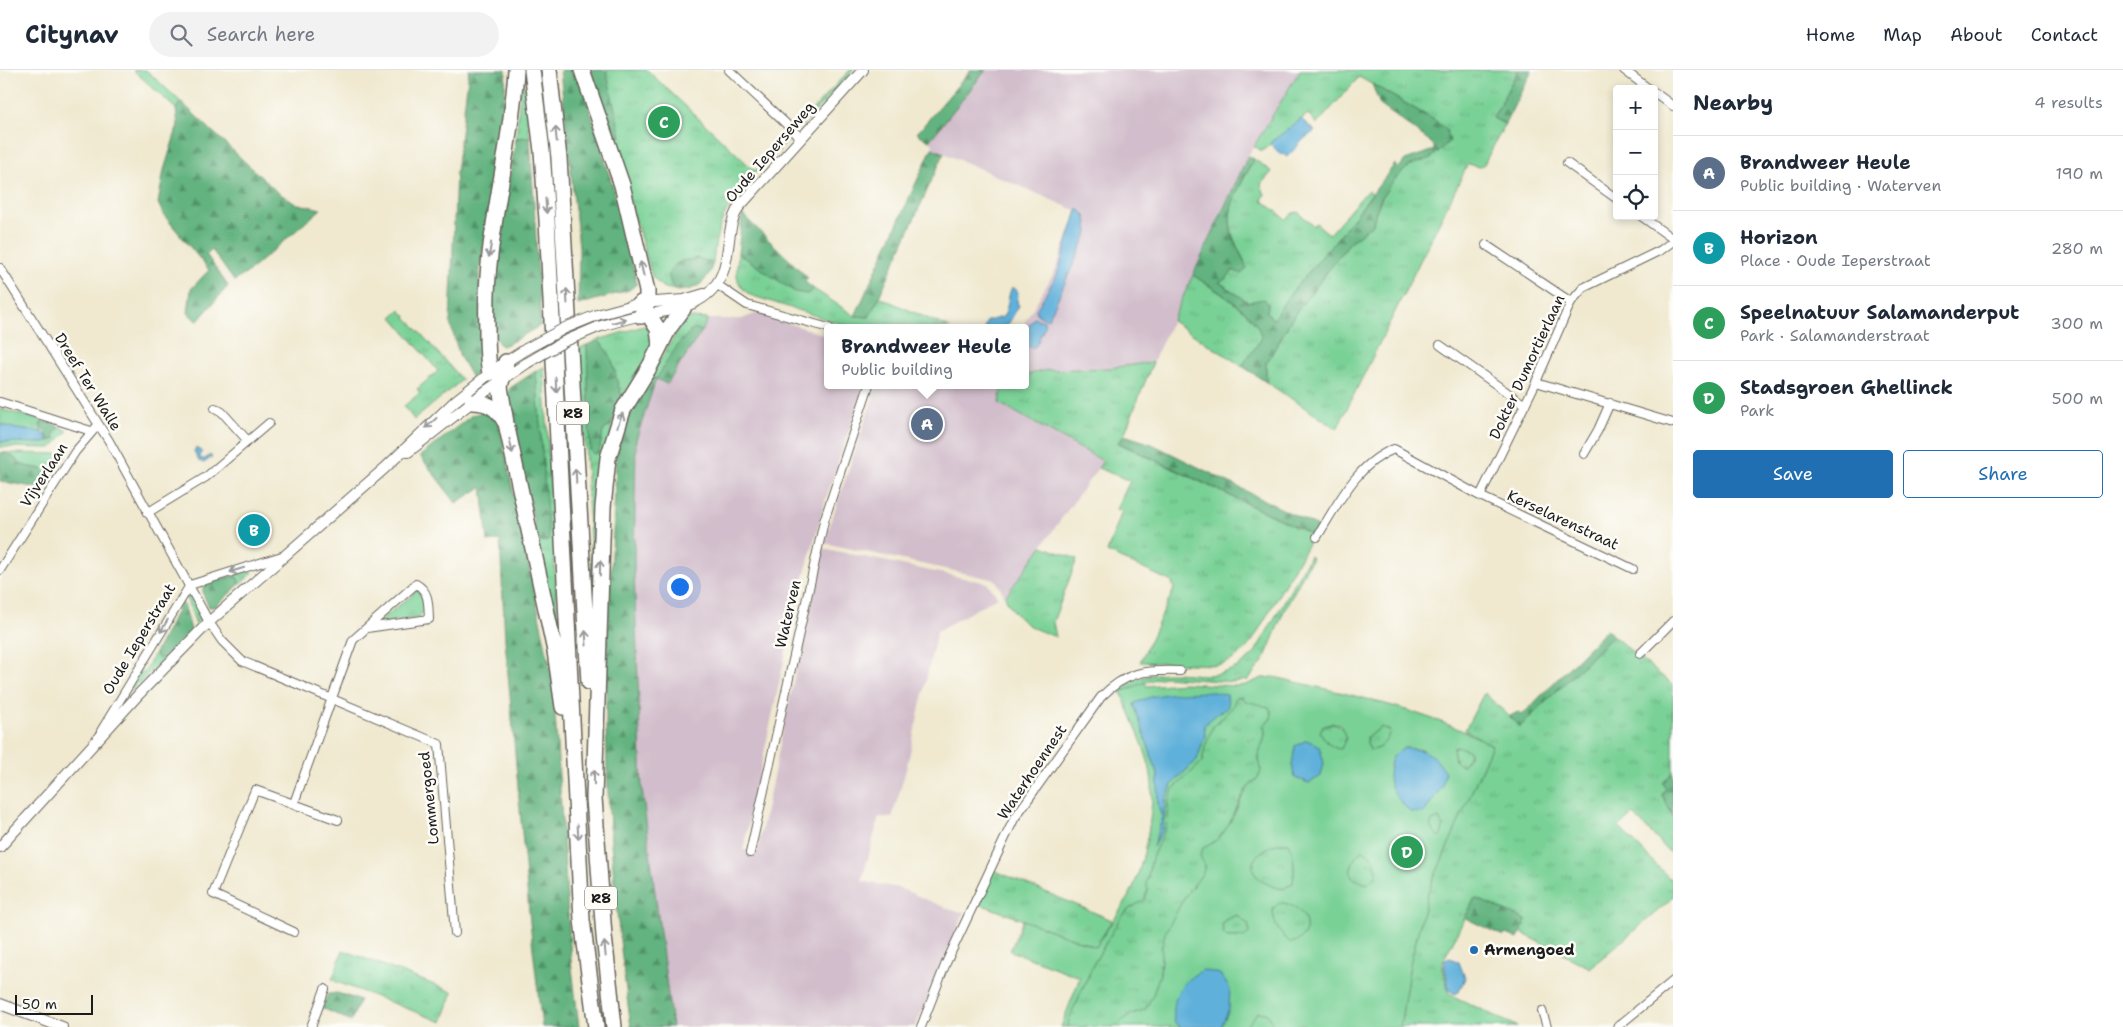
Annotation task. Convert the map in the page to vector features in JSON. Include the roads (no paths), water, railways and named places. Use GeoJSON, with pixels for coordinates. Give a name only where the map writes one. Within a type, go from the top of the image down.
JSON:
{"type":"FeatureCollection","features":[{"type":"Feature","properties":{"kind":"highway"},"geometry":{"type":"LineString","coordinates":[[516,70],[514,106],[488,261],[487,331],[495,377],[555,651],[575,775]]}},
{"type":"Feature","properties":{"kind":"highway","name":"R8"},"geometry":{"type":"LineString","coordinates":[[532,70],[547,220],[582,920],[596,1027]]}},
{"type":"Feature","properties":{"kind":"highway","name":"R8"},"geometry":{"type":"LineString","coordinates":[[549,70],[559,167],[602,916],[614,1027]]}},
{"type":"Feature","properties":{"kind":"highway"},"geometry":{"type":"LineString","coordinates":[[582,70],[622,185],[647,291],[645,309],[658,329],[660,345]]}},
{"type":"Feature","properties":{"kind":"highway"},"geometry":{"type":"LineString","coordinates":[[594,756],[600,557],[608,458],[623,410],[669,328],[683,309]]}},
{"type":"Feature","properties":{"kind":"highway"},"geometry":{"type":"LineString","coordinates":[[487,331],[492,343],[516,365],[495,377]]}},
{"type":"Feature","properties":{"kind":"highway"},"geometry":{"type":"LineString","coordinates":[[472,398],[496,409],[506,423]]}},
{"type":"Feature","properties":{"kind":"highway","name":"R8"},"geometry":{"type":"LineString","coordinates":[[582,920],[578,934],[587,1027]]}},
{"type":"Feature","properties":{"kind":"street"},"geometry":{"type":"LineString","coordinates":[[729,70],[801,138]]}},
{"type":"Feature","properties":{"kind":"street","name":"Oude Ieperseweg"},"geometry":{"type":"LineString","coordinates":[[713,288],[723,273],[730,228],[738,208],[863,70]]}},
{"type":"Feature","properties":{"kind":"street"},"geometry":{"type":"LineString","coordinates":[[1624,70],[1645,85]]}},
{"type":"Feature","properties":{"kind":"street"},"geometry":{"type":"LineString","coordinates":[[1658,95],[1673,106]]}},
{"type":"Feature","properties":{"kind":"street"},"geometry":{"type":"LineString","coordinates":[[1567,163],[1613,195]]}},
{"type":"Feature","properties":{"kind":"street"},"geometry":{"type":"LineString","coordinates":[[1647,220],[1673,240]]}},
{"type":"Feature","properties":{"kind":"street","name":"Dokter Dumortierlaan"},"geometry":{"type":"LineString","coordinates":[[1480,496],[1536,382],[1571,302],[1583,288],[1661,250],[1673,240]]}},
{"type":"Feature","properties":{"kind":"street"},"geometry":{"type":"LineString","coordinates":[[1486,245],[1571,302]]}},
{"type":"Feature","properties":{"kind":"street","name":"Dreef Ter Walle"},"geometry":{"type":"LineString","coordinates":[[0,268],[98,424],[210,622]]}},
{"type":"Feature","properties":{"kind":"street"},"geometry":{"type":"LineString","coordinates":[[516,365],[562,342],[645,309],[683,309],[698,302],[713,288]]}},
{"type":"Feature","properties":{"kind":"street"},"geometry":{"type":"LineString","coordinates":[[516,365],[526,349],[564,328],[597,315],[645,309],[684,300],[713,288],[747,305],[824,327]]}},
{"type":"Feature","properties":{"kind":"street"},"geometry":{"type":"LineString","coordinates":[[1440,345],[1525,405]]}},
{"type":"Feature","properties":{"kind":"street"},"geometry":{"type":"LineString","coordinates":[[472,398],[495,377]]}},
{"type":"Feature","properties":{"kind":"street"},"geometry":{"type":"LineString","coordinates":[[1536,382],[1673,423]]}},
{"type":"Feature","properties":{"kind":"street","name":"Waterven"},"geometry":{"type":"LineString","coordinates":[[750,853],[824,521],[868,389]]}},
{"type":"Feature","properties":{"kind":"street","name":"Oude Ieperstraat"},"geometry":{"type":"LineString","coordinates":[[0,847],[95,742],[210,622],[283,555],[385,468],[434,434],[472,398]]}},
{"type":"Feature","properties":{"kind":"street"},"geometry":{"type":"LineString","coordinates":[[0,402],[91,431]]}},
{"type":"Feature","properties":{"kind":"street"},"geometry":{"type":"LineString","coordinates":[[1584,454],[1610,404]]}},
{"type":"Feature","properties":{"kind":"street"},"geometry":{"type":"LineString","coordinates":[[215,408],[222,412],[248,441]]}},
{"type":"Feature","properties":{"kind":"street"},"geometry":{"type":"LineString","coordinates":[[147,513],[206,477],[269,423]]}},
{"type":"Feature","properties":{"kind":"street","name":"Vijverlaan"},"geometry":{"type":"LineString","coordinates":[[0,570],[75,452],[98,424]]}},
{"type":"Feature","properties":{"kind":"street","name":"Kerselarenstraat"},"geometry":{"type":"LineString","coordinates":[[1317,537],[1347,489],[1369,465],[1383,453],[1394,448],[1480,496],[1633,569]]}},
{"type":"Feature","properties":{"kind":"street","name":"Oude Ieperstraat"},"geometry":{"type":"LineString","coordinates":[[95,742],[190,585],[283,555]]}},
{"type":"Feature","properties":{"kind":"street"},"geometry":{"type":"LineString","coordinates":[[294,803],[353,640],[416,584],[425,589],[428,597],[429,619],[367,628]]}},
{"type":"Feature","properties":{"kind":"street"},"geometry":{"type":"LineString","coordinates":[[1640,654],[1673,621]]}},
{"type":"Feature","properties":{"kind":"street","name":"Lommergoed"},"geometry":{"type":"LineString","coordinates":[[210,622],[222,641],[242,661],[439,744],[455,933]]}},
{"type":"Feature","properties":{"kind":"street","name":"Waterhoennest"},"geometry":{"type":"LineString","coordinates":[[921,1027],[946,963],[1014,819],[1101,697],[1111,687],[1123,680],[1148,670],[1180,671]]}},
{"type":"Feature","properties":{"kind":"street"},"geometry":{"type":"LineString","coordinates":[[294,932],[213,894],[255,790],[338,820]]}},
{"type":"Feature","properties":{"kind":"street"},"geometry":{"type":"LineString","coordinates":[[1617,1027],[1673,981]]}},
{"type":"Feature","properties":{"kind":"street"},"geometry":{"type":"LineString","coordinates":[[311,1027],[325,989]]}},
{"type":"Feature","properties":{"kind":"street"},"geometry":{"type":"LineString","coordinates":[[0,1004],[62,1027]]}},
{"type":"Feature","properties":{"kind":"street"},"geometry":{"type":"LineString","coordinates":[[1542,1011],[1547,1027]]}},
{"type":"Feature","properties":{"kind":"water"},"geometry":{"type":"Polygon","coordinates":[[[1301,119],[1315,131],[1305,138],[1287,157],[1283,154],[1281,155],[1270,143],[1301,119]]]}},
{"type":"Feature","properties":{"kind":"water"},"geometry":{"type":"Polygon","coordinates":[[[1077,210],[1080,210],[1086,216],[1088,232],[1049,318],[1045,319],[1038,315],[1036,310],[1057,275],[1077,210]]]}},
{"type":"Feature","properties":{"kind":"water"},"geometry":{"type":"Polygon","coordinates":[[[1012,287],[1018,292],[1017,302],[1019,306],[1008,324],[986,324],[987,321],[1003,317],[1012,287]]]}},
{"type":"Feature","properties":{"kind":"water"},"geometry":{"type":"Polygon","coordinates":[[[1034,318],[1044,321],[1045,326],[1036,346],[1032,348],[1029,347],[1029,326],[1034,318]]]}},
{"type":"Feature","properties":{"kind":"water"},"geometry":{"type":"Polygon","coordinates":[[[0,424],[16,429],[42,432],[49,440],[44,443],[0,442],[0,424]]]}},
{"type":"Feature","properties":{"kind":"water"},"geometry":{"type":"Polygon","coordinates":[[[196,448],[202,451],[201,459],[205,459],[210,455],[212,457],[204,463],[199,461],[194,451],[196,448]]]}},
{"type":"Feature","properties":{"kind":"water"},"geometry":{"type":"Polygon","coordinates":[[[1214,692],[1227,695],[1228,708],[1218,713],[1204,725],[1205,735],[1197,760],[1173,783],[1165,801],[1163,829],[1153,847],[1162,818],[1158,805],[1158,775],[1134,704],[1162,695],[1214,692]]]}},
{"type":"Feature","properties":{"kind":"water"},"geometry":{"type":"Polygon","coordinates":[[[1307,740],[1319,746],[1324,763],[1321,776],[1309,783],[1295,778],[1292,765],[1295,746],[1307,740]]]}},
{"type":"Feature","properties":{"kind":"water"},"geometry":{"type":"Polygon","coordinates":[[[1404,748],[1428,753],[1437,760],[1445,772],[1442,786],[1424,813],[1410,812],[1391,787],[1389,774],[1392,757],[1404,748]]]}},
{"type":"Feature","properties":{"kind":"water"},"geometry":{"type":"Polygon","coordinates":[[[1450,958],[1459,962],[1465,978],[1459,992],[1455,994],[1449,990],[1444,964],[1445,960],[1450,958]]]}},
{"type":"Feature","properties":{"kind":"water"},"geometry":{"type":"Polygon","coordinates":[[[1203,970],[1220,974],[1230,989],[1229,1009],[1221,1027],[1181,1027],[1174,1022],[1176,997],[1188,979],[1203,970]]]}},
{"type":"Feature","properties":{"kind":"place","name":"Speelnatuur Salamanderput"},"geometry":{"type":"Point","coordinates":[664,122]}},
{"type":"Feature","properties":{"kind":"place","name":"Brandweer Heule"},"geometry":{"type":"Point","coordinates":[927,424]}},
{"type":"Feature","properties":{"kind":"place","name":"Horizon"},"geometry":{"type":"Point","coordinates":[254,530]}},
{"type":"Feature","properties":{"kind":"place","name":"Stadsgroen Ghellinck"},"geometry":{"type":"Point","coordinates":[1407,852]}},
{"type":"Feature","properties":{"kind":"place","name":"Armengoed"},"geometry":{"type":"Point","coordinates":[1474,950]}}]}
